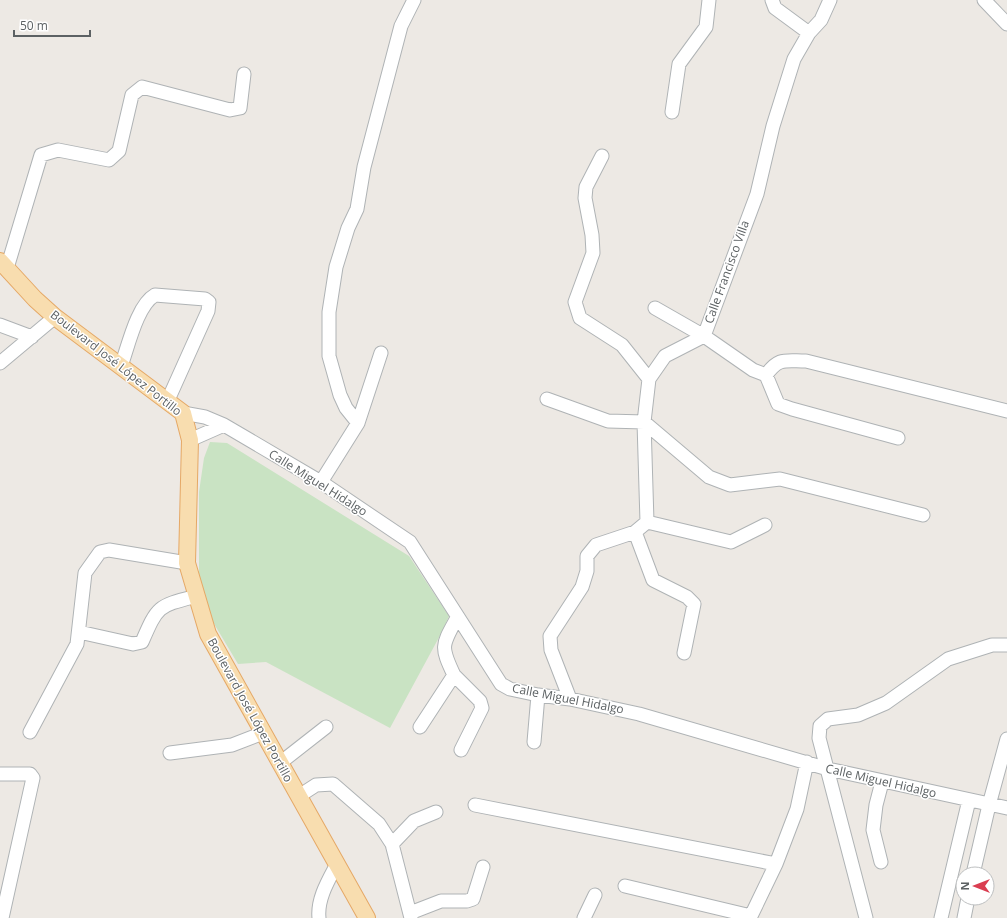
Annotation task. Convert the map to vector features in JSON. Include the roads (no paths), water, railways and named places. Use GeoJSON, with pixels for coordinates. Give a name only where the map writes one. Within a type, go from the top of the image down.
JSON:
{"type":"FeatureCollection","features":[{"type":"Feature","properties":{"kind":"main road","name":"Boulevard José López Portillo"},"geometry":{"type":"LineString","coordinates":[[4,265],[35,299],[55,317],[168,400],[183,413],[190,440],[187,564],[208,634],[367,918]]}},
{"type":"Feature","properties":{"kind":"street"},"geometry":{"type":"LineString","coordinates":[[358,423],[346,408],[340,395],[329,356],[329,312],[336,267],[348,228],[356,209],[364,167],[401,26],[414,0]]}},
{"type":"Feature","properties":{"kind":"street"},"geometry":{"type":"LineString","coordinates":[[672,112],[679,64],[706,27],[709,0]]}},
{"type":"Feature","properties":{"kind":"street"},"geometry":{"type":"LineString","coordinates":[[772,0],[775,8],[809,33]]}},
{"type":"Feature","properties":{"kind":"street","name":"Calle Francisco Villa"},"geometry":{"type":"LineString","coordinates":[[647,522],[644,422],[650,379],[665,356],[704,336],[757,194],[773,126],[794,59],[809,33],[821,20],[830,0]]}},
{"type":"Feature","properties":{"kind":"street"},"geometry":{"type":"LineString","coordinates":[[984,0],[1007,24]]}},
{"type":"Feature","properties":{"kind":"street"},"geometry":{"type":"LineString","coordinates":[[4,265],[41,155],[58,150],[109,160],[119,151],[132,95],[142,87],[230,110],[240,108],[244,74]]}},
{"type":"Feature","properties":{"kind":"street"},"geometry":{"type":"LineString","coordinates":[[602,156],[586,187],[585,198],[592,234],[593,254],[575,302],[580,318],[622,345],[650,379]]}},
{"type":"Feature","properties":{"kind":"street"},"geometry":{"type":"LineString","coordinates":[[121,366],[141,311],[148,299],[155,295],[206,299],[209,302],[208,311],[168,400]]}},
{"type":"Feature","properties":{"kind":"street"},"geometry":{"type":"LineString","coordinates":[[655,308],[704,336],[753,370],[766,376],[778,404],[898,438]]}},
{"type":"Feature","properties":{"kind":"street"},"geometry":{"type":"LineString","coordinates":[[0,363],[55,317]]}},
{"type":"Feature","properties":{"kind":"street"},"geometry":{"type":"LineString","coordinates":[[0,325],[32,337]]}},
{"type":"Feature","properties":{"kind":"street"},"geometry":{"type":"LineString","coordinates":[[321,482],[358,423],[381,353]]}},
{"type":"Feature","properties":{"kind":"street"},"geometry":{"type":"LineString","coordinates":[[766,376],[775,364],[783,361],[806,361],[1007,411]]}},
{"type":"Feature","properties":{"kind":"street"},"geometry":{"type":"LineString","coordinates":[[546,400],[608,421],[644,422],[709,477],[730,485],[780,479],[923,515]]}},
{"type":"Feature","properties":{"kind":"street","name":"Calle Miguel Hidalgo"},"geometry":{"type":"LineString","coordinates":[[183,413],[206,417],[224,425],[321,482],[410,542],[457,618],[501,684],[510,689],[538,695],[570,699],[639,714],[828,769],[882,782],[1007,808]]}},
{"type":"Feature","properties":{"kind":"street"},"geometry":{"type":"LineString","coordinates":[[190,440],[224,425]]}},
{"type":"Feature","properties":{"kind":"street"},"geometry":{"type":"LineString","coordinates":[[570,699],[551,650],[550,636],[582,587],[586,571],[587,556],[596,545],[635,532],[647,522],[730,542],[764,525]]}},
{"type":"Feature","properties":{"kind":"street"},"geometry":{"type":"LineString","coordinates":[[635,532],[652,580],[687,596],[694,604],[684,654]]}},
{"type":"Feature","properties":{"kind":"street"},"geometry":{"type":"LineString","coordinates":[[30,732],[77,644],[86,573],[100,552],[109,550],[187,564]]}},
{"type":"Feature","properties":{"kind":"street"},"geometry":{"type":"LineString","coordinates":[[79,632],[133,644],[142,642],[153,616],[165,605],[197,596]]}},
{"type":"Feature","properties":{"kind":"street"},"geometry":{"type":"LineString","coordinates":[[457,618],[443,642],[445,656],[454,675],[480,701],[482,708],[461,750]]}},
{"type":"Feature","properties":{"kind":"street"},"geometry":{"type":"LineString","coordinates":[[866,918],[819,738],[820,726],[828,718],[858,715],[886,703],[948,659],[992,645],[1007,645]]}},
{"type":"Feature","properties":{"kind":"street"},"geometry":{"type":"LineString","coordinates":[[420,727],[454,675]]}},
{"type":"Feature","properties":{"kind":"street"},"geometry":{"type":"LineString","coordinates":[[534,742],[538,695]]}},
{"type":"Feature","properties":{"kind":"street"},"geometry":{"type":"LineString","coordinates":[[280,763],[326,727]]}},
{"type":"Feature","properties":{"kind":"street"},"geometry":{"type":"LineString","coordinates":[[170,753],[232,745],[263,732]]}},
{"type":"Feature","properties":{"kind":"street"},"geometry":{"type":"LineString","coordinates":[[975,866],[988,805],[1007,739]]}},
{"type":"Feature","properties":{"kind":"street"},"geometry":{"type":"LineString","coordinates":[[625,886],[750,917],[776,864],[797,809],[807,762]]}},
{"type":"Feature","properties":{"kind":"street"},"geometry":{"type":"LineString","coordinates":[[0,774],[30,774],[33,778],[2,918]]}},
{"type":"Feature","properties":{"kind":"street"},"geometry":{"type":"LineString","coordinates":[[881,862],[874,830],[876,805],[882,782]]}},
{"type":"Feature","properties":{"kind":"street"},"geometry":{"type":"LineString","coordinates":[[299,796],[316,785],[333,784],[379,824],[392,844],[410,915],[441,901],[467,901],[472,899],[483,867]]}},
{"type":"Feature","properties":{"kind":"street"},"geometry":{"type":"LineString","coordinates":[[941,918],[969,800]]}},
{"type":"Feature","properties":{"kind":"street"},"geometry":{"type":"LineString","coordinates":[[474,805],[776,864]]}},
{"type":"Feature","properties":{"kind":"street"},"geometry":{"type":"LineString","coordinates":[[392,844],[414,821],[436,812]]}},
{"type":"Feature","properties":{"kind":"street"},"geometry":{"type":"LineString","coordinates":[[319,918],[318,911],[324,889],[337,864]]}},
{"type":"Feature","properties":{"kind":"street"},"geometry":{"type":"LineString","coordinates":[[584,918],[595,895]]}},
{"type":"Feature","properties":{"kind":"street"},"geometry":{"type":"LineString","coordinates":[[964,918],[966,906]]}}]}
